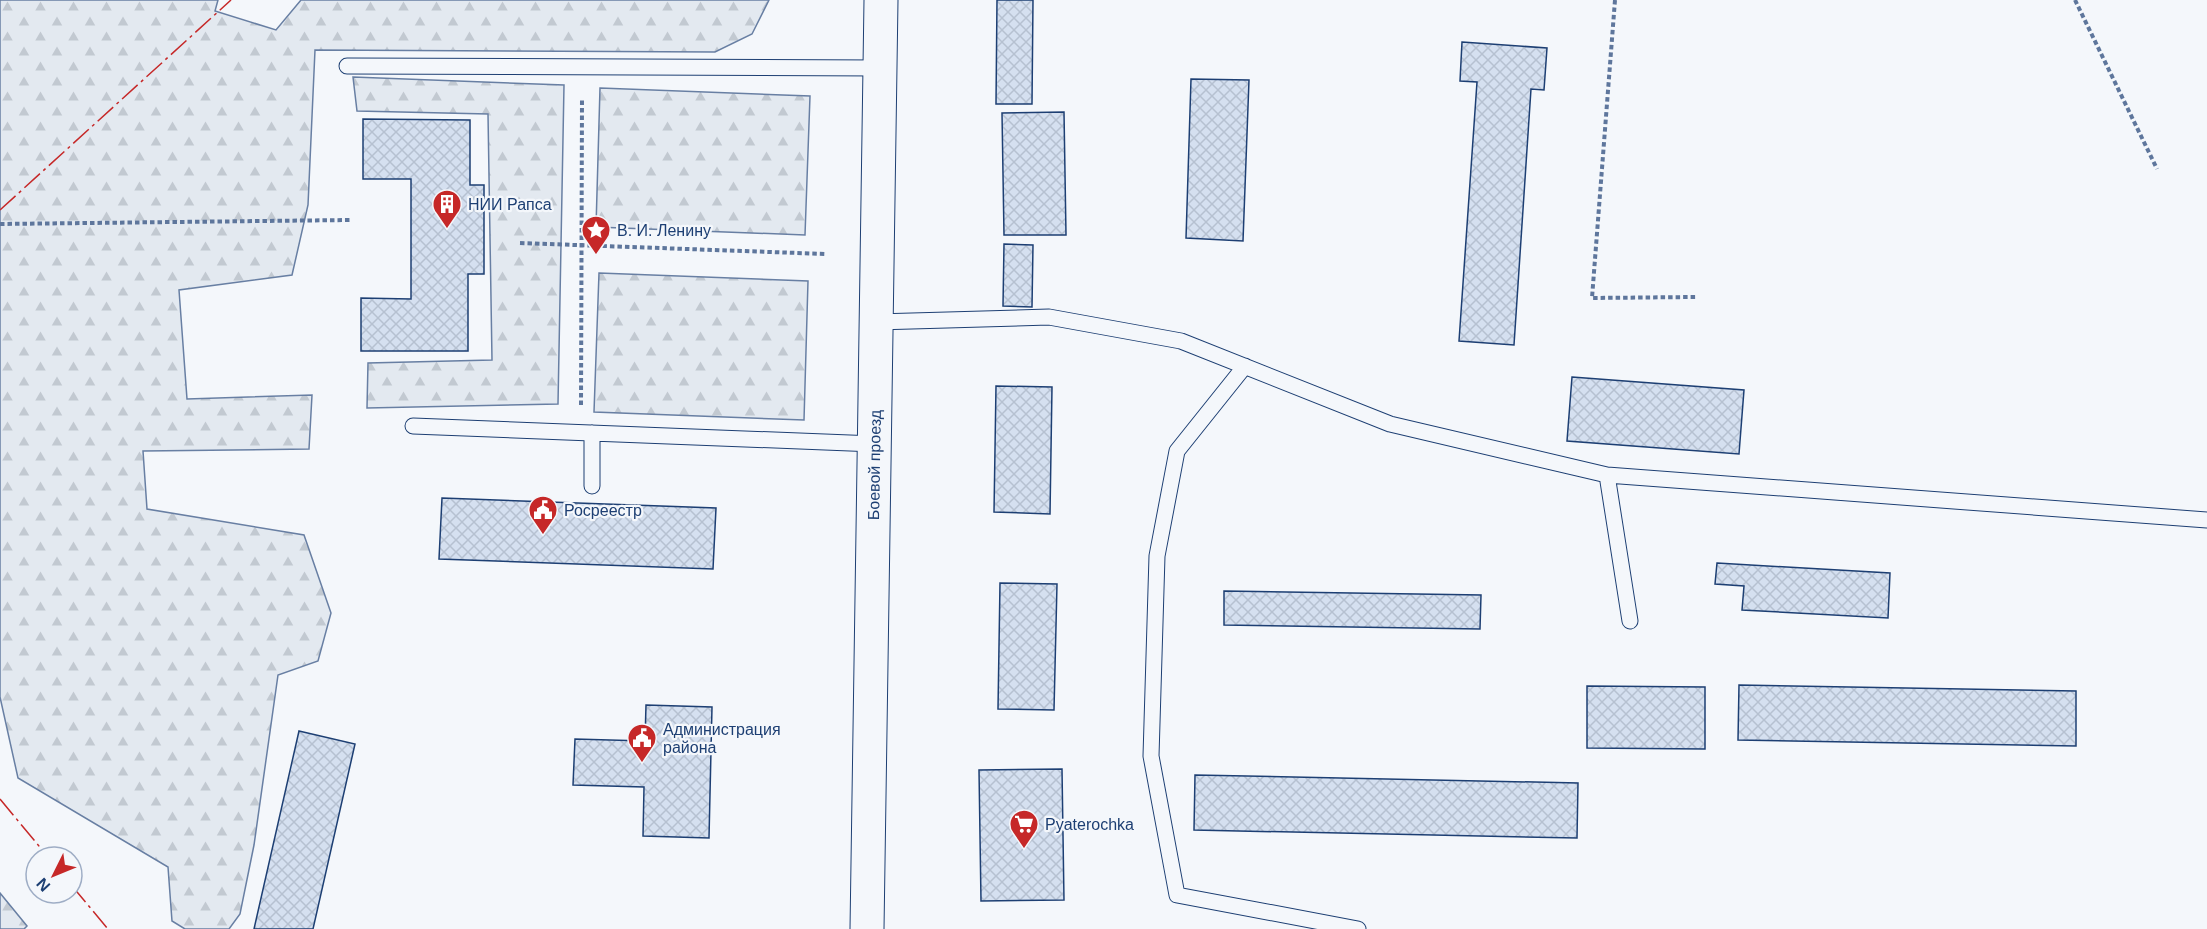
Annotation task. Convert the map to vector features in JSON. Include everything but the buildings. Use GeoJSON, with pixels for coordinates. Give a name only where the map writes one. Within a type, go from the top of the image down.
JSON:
{"type":"FeatureCollection","features":[{"type":"Feature","properties":{"kind":"street","name":"Боевой проезд"},"geometry":{"type":"LineString","coordinates":[[867,929],[881,0]]}},
{"type":"Feature","properties":{"kind":"lane"},"geometry":{"type":"LineString","coordinates":[[347,66],[880,68]]}},
{"type":"Feature","properties":{"kind":"lane"},"geometry":{"type":"LineString","coordinates":[[876,322],[1049,317],[1181,341],[1390,424],[1607,475],[2207,520]]}},
{"type":"Feature","properties":{"kind":"lane"},"geometry":{"type":"LineString","coordinates":[[1245,366],[1177,451],[1157,556],[1151,756],[1177,895],[1358,929]]}},
{"type":"Feature","properties":{"kind":"lane"},"geometry":{"type":"LineString","coordinates":[[413,426],[875,444]]}},
{"type":"Feature","properties":{"kind":"lane"},"geometry":{"type":"LineString","coordinates":[[592,433],[592,486]]}},
{"type":"Feature","properties":{"kind":"lane"},"geometry":{"type":"LineString","coordinates":[[1607,475],[1630,621]]}},
{"type":"Feature","properties":{"kind":"path"},"geometry":{"type":"LineString","coordinates":[[1615,0],[1592,298],[1696,297]]}},
{"type":"Feature","properties":{"kind":"path"},"geometry":{"type":"LineString","coordinates":[[2075,0],[2157,169]]}},
{"type":"Feature","properties":{"kind":"path"},"geometry":{"type":"LineString","coordinates":[[581,405],[582,98]]}},
{"type":"Feature","properties":{"kind":"path"},"geometry":{"type":"LineString","coordinates":[[0,224],[350,220]]}},
{"type":"Feature","properties":{"kind":"path"},"geometry":{"type":"LineString","coordinates":[[520,243],[826,254]]}},
{"type":"Feature","properties":{"kind":"green space"},"geometry":{"type":"Polygon","coordinates":[[[0,0],[218,0],[215,11],[276,30],[301,0],[769,0],[752,34],[715,52],[315,50],[308,205],[292,275],[179,290],[187,399],[312,395],[309,449],[143,451],[147,509],[304,535],[331,613],[318,661],[278,675],[254,845],[240,914],[229,929],[185,929],[172,921],[168,867],[18,778],[0,697],[0,0]]]}},
{"type":"Feature","properties":{"kind":"green space"},"geometry":{"type":"Polygon","coordinates":[[[353,77],[564,85],[558,404],[367,408],[368,363],[492,360],[488,114],[357,111],[353,77]]]}},
{"type":"Feature","properties":{"kind":"green space"},"geometry":{"type":"Polygon","coordinates":[[[600,88],[810,96],[805,235],[596,227],[600,88]]]}},
{"type":"Feature","properties":{"kind":"green space"},"geometry":{"type":"Polygon","coordinates":[[[599,273],[808,281],[804,420],[594,412],[599,273]]]}},
{"type":"Feature","properties":{"kind":"green space"},"geometry":{"type":"Polygon","coordinates":[[[0,893],[27,926],[24,929],[0,929],[0,893]]]}},
{"type":"Feature","properties":{"kind":"power"},"geometry":{"type":"LineString","coordinates":[[0,210],[231,0]]}},
{"type":"Feature","properties":{"kind":"power"},"geometry":{"type":"LineString","coordinates":[[0,799],[38,845]]}},
{"type":"Feature","properties":{"kind":"power"},"geometry":{"type":"LineString","coordinates":[[84,900],[108,929]]}},
{"type":"Feature","properties":{"kind":"place","name":"НИИ Рапса"},"geometry":{"type":"Point","coordinates":[447,230]}},
{"type":"Feature","properties":{"kind":"place","name":"В. И. Ленину"},"geometry":{"type":"Point","coordinates":[596,256]}},
{"type":"Feature","properties":{"kind":"place","name":"Росреестр"},"geometry":{"type":"Point","coordinates":[543,536]}},
{"type":"Feature","properties":{"kind":"place","name":"Администрация района"},"geometry":{"type":"Point","coordinates":[642,764]}},
{"type":"Feature","properties":{"kind":"place","name":"Pyaterochka"},"geometry":{"type":"Point","coordinates":[1024,850]}}]}
